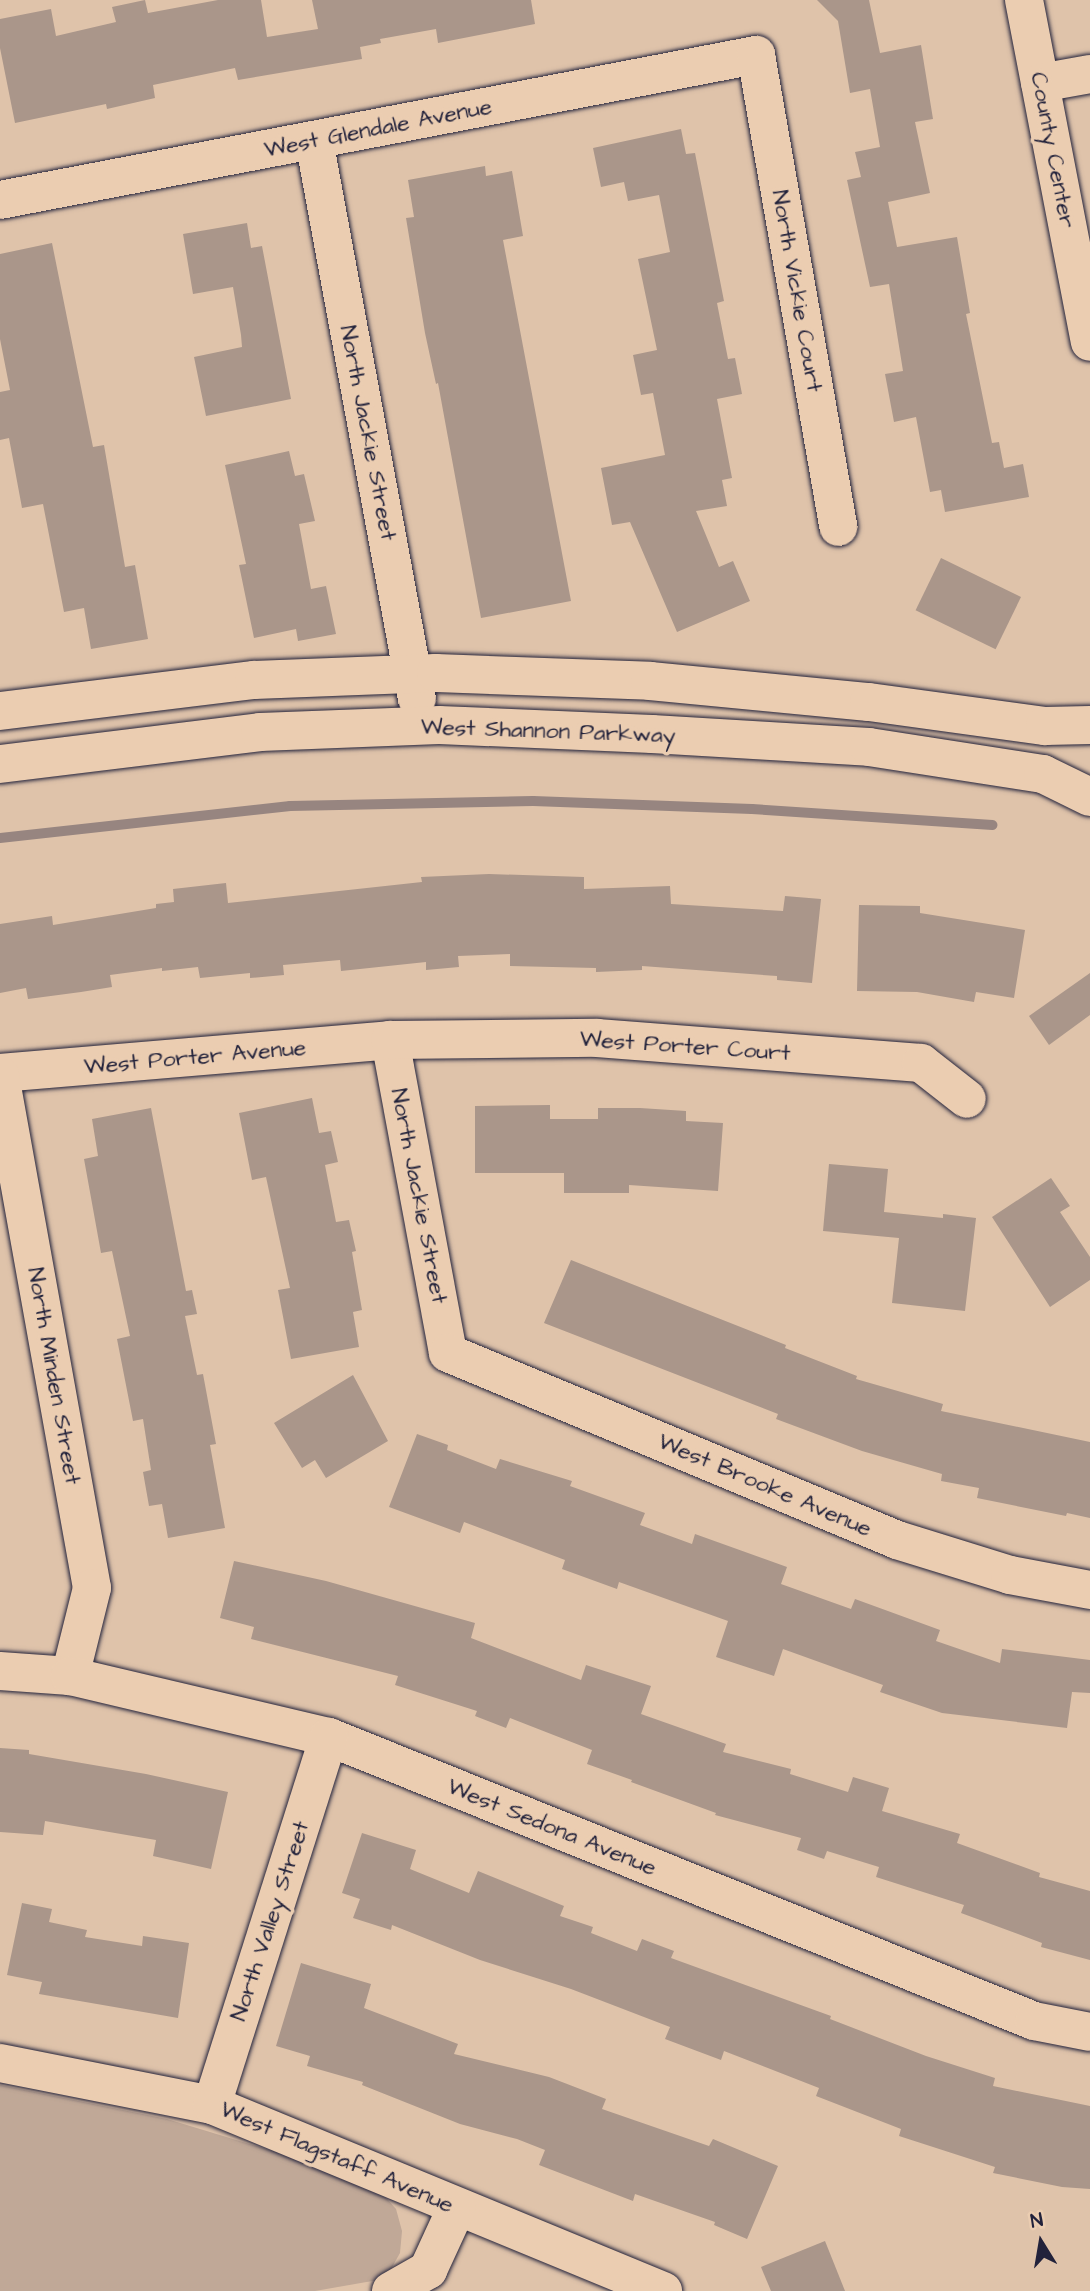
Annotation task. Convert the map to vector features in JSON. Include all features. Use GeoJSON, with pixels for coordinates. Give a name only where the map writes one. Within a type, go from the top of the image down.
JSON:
{"type":"FeatureCollection","features":[{"type":"Feature","properties":{"kind":"street","name":"County Center"},"geometry":{"type":"LineString","coordinates":[[1024,0],[1090,342]]}},
{"type":"Feature","properties":{"kind":"street","name":"West Glendale Avenue"},"geometry":{"type":"LineString","coordinates":[[0,200],[756,55]]}},
{"type":"Feature","properties":{"kind":"street","name":"North Vickie Court"},"geometry":{"type":"LineString","coordinates":[[756,55],[838,527]]}},
{"type":"Feature","properties":{"kind":"street"},"geometry":{"type":"LineString","coordinates":[[1040,83],[1090,74]]}},
{"type":"Feature","properties":{"kind":"street","name":"North Jackie Street"},"geometry":{"type":"LineString","coordinates":[[314,140],[421,726]]}},
{"type":"Feature","properties":{"kind":"street"},"geometry":{"type":"LineString","coordinates":[[0,710],[254,680],[413,674],[650,681],[869,702],[1045,726],[1090,725]]}},
{"type":"Feature","properties":{"kind":"street","name":"West Shannon Parkway"},"geometry":{"type":"LineString","coordinates":[[0,764],[260,732],[421,726],[652,734],[869,747],[1033,772],[1062,781],[1090,797]]}},
{"type":"Feature","properties":{"kind":"street","name":"West Porter Court"},"geometry":{"type":"LineString","coordinates":[[390,1040],[597,1038],[921,1063],[967,1100]]}},
{"type":"Feature","properties":{"kind":"street","name":"North Jackie Street"},"geometry":{"type":"LineString","coordinates":[[390,1040],[448,1353]]}},
{"type":"Feature","properties":{"kind":"street","name":"West Porter Avenue"},"geometry":{"type":"LineString","coordinates":[[0,1074],[390,1040]]}},
{"type":"Feature","properties":{"kind":"street","name":"North Minden Street"},"geometry":{"type":"LineString","coordinates":[[0,1074],[92,1588],[70,1676]]}},
{"type":"Feature","properties":{"kind":"street","name":"West Brooke Avenue"},"geometry":{"type":"LineString","coordinates":[[448,1353],[897,1540],[1010,1575],[1090,1590]]}},
{"type":"Feature","properties":{"kind":"street","name":"West Sedona Avenue"},"geometry":{"type":"LineString","coordinates":[[0,1671],[70,1676],[329,1737],[1034,2021],[1090,2032]]}},
{"type":"Feature","properties":{"kind":"street","name":"North Valley Street"},"geometry":{"type":"LineString","coordinates":[[212,2105],[329,1737]]}},
{"type":"Feature","properties":{"kind":"street","name":"West Flagstaff Avenue"},"geometry":{"type":"LineString","coordinates":[[0,2063],[212,2105],[663,2291]]}},
{"type":"Feature","properties":{"kind":"street"},"geometry":{"type":"LineString","coordinates":[[391,2291],[428,2270],[457,2207]]}},
{"type":"Feature","properties":{"kind":"shaded area"},"geometry":{"type":"Polygon","coordinates":[[[0,2085],[167,2119],[306,2161],[380,2191],[396,2209],[402,2231],[400,2253],[391,2269],[378,2280],[315,2291],[0,2291],[0,2085]]]}},
{"type":"Feature","properties":{"kind":"building"},"geometry":{"type":"Polygon","coordinates":[[[145,0],[148,13],[218,0],[261,0],[267,37],[318,29],[312,0],[531,0],[535,24],[438,43],[436,29],[380,39],[381,43],[360,47],[362,59],[238,80],[235,68],[153,85],[155,98],[107,109],[106,104],[15,123],[0,48],[0,19],[51,9],[56,36],[116,22],[112,7],[145,0]]]}},
{"type":"Feature","properties":{"kind":"building"},"geometry":{"type":"Polygon","coordinates":[[[817,0],[869,0],[880,53],[921,45],[933,119],[915,122],[930,193],[888,202],[897,247],[957,237],[970,313],[966,314],[992,443],[999,442],[1004,468],[1023,464],[1029,497],[945,512],[941,490],[930,492],[916,417],[894,422],[885,374],[903,371],[889,284],[870,287],[847,180],[861,177],[855,152],[880,147],[870,89],[850,93],[838,21],[817,0]]]}},
{"type":"Feature","properties":{"kind":"building"},"geometry":{"type":"Polygon","coordinates":[[[681,129],[686,154],[695,153],[724,301],[717,303],[728,359],[735,358],[742,394],[717,399],[732,478],[722,480],[727,506],[696,511],[719,567],[733,561],[750,601],[677,632],[630,522],[612,525],[601,468],[665,455],[653,393],[641,395],[633,355],[657,350],[638,259],[670,252],[659,195],[628,201],[624,182],[601,187],[593,148],[681,129]]]}},
{"type":"Feature","properties":{"kind":"building"},"geometry":{"type":"Polygon","coordinates":[[[485,166],[486,176],[512,171],[523,236],[503,240],[571,601],[481,618],[438,383],[436,384],[425,333],[406,218],[414,217],[408,180],[485,166]]]}},
{"type":"Feature","properties":{"kind":"building"},"geometry":{"type":"Polygon","coordinates":[[[247,223],[251,248],[262,246],[291,399],[206,416],[194,357],[242,347],[241,335],[233,287],[193,294],[183,234],[247,223]]]}},
{"type":"Feature","properties":{"kind":"building"},"geometry":{"type":"Polygon","coordinates":[[[52,243],[93,447],[104,445],[125,567],[135,565],[148,639],[91,649],[84,608],[64,612],[43,504],[22,508],[9,438],[0,440],[0,392],[10,390],[0,339],[0,254],[52,243]]]}},
{"type":"Feature","properties":{"kind":"building"},"geometry":{"type":"Polygon","coordinates":[[[289,451],[295,476],[304,474],[315,521],[299,524],[311,589],[326,586],[336,634],[298,641],[296,629],[254,638],[239,565],[246,564],[225,465],[289,451]]]}},
{"type":"Feature","properties":{"kind":"building"},"geometry":{"type":"Polygon","coordinates":[[[941,558],[1021,597],[996,649],[916,610],[941,558]]]}},
{"type":"Feature","properties":{"kind":"building"},"geometry":{"type":"Polygon","coordinates":[[[489,874],[584,877],[584,889],[670,886],[671,904],[783,911],[785,896],[821,899],[812,983],[777,980],[777,976],[642,966],[642,970],[596,972],[596,968],[510,966],[510,954],[458,956],[459,967],[426,970],[426,962],[341,971],[340,960],[283,965],[284,975],[250,978],[250,973],[200,978],[198,967],[162,971],[162,968],[110,975],[112,987],[81,992],[28,999],[26,988],[0,993],[0,924],[52,916],[53,925],[156,908],[156,904],[174,902],[173,889],[226,883],[228,903],[422,882],[421,877],[489,874]]]}},
{"type":"Feature","properties":{"kind":"building"},"geometry":{"type":"Polygon","coordinates":[[[859,905],[920,906],[920,913],[1025,930],[1014,998],[976,992],[974,1002],[917,992],[857,991],[859,905]]]}},
{"type":"Feature","properties":{"kind":"building"},"geometry":{"type":"Polygon","coordinates":[[[1090,973],[1090,1015],[1049,1045],[1029,1016],[1090,973]]]}},
{"type":"Feature","properties":{"kind":"building"},"geometry":{"type":"Polygon","coordinates":[[[312,1098],[319,1133],[331,1131],[338,1162],[325,1165],[336,1222],[349,1220],[356,1251],[352,1252],[362,1310],[353,1312],[359,1347],[291,1359],[278,1290],[290,1288],[266,1177],[252,1180],[239,1113],[312,1098]]]}},
{"type":"Feature","properties":{"kind":"building"},"geometry":{"type":"Polygon","coordinates":[[[550,1105],[550,1119],[598,1119],[598,1108],[640,1108],[686,1111],[686,1121],[723,1123],[718,1191],[629,1185],[629,1193],[564,1193],[564,1173],[475,1173],[475,1106],[550,1105]]]}},
{"type":"Feature","properties":{"kind":"building"},"geometry":{"type":"Polygon","coordinates":[[[151,1108],[186,1291],[192,1290],[197,1314],[185,1316],[197,1375],[203,1374],[216,1444],[210,1445],[225,1528],[168,1538],[162,1504],[149,1506],[143,1472],[151,1470],[143,1419],[133,1421],[117,1339],[130,1336],[112,1251],[101,1253],[84,1159],[98,1156],[92,1119],[151,1108]]]}},
{"type":"Feature","properties":{"kind":"building"},"geometry":{"type":"Polygon","coordinates":[[[829,1164],[888,1169],[884,1212],[943,1218],[943,1214],[976,1218],[965,1311],[892,1303],[899,1238],[823,1231],[829,1164]]]}},
{"type":"Feature","properties":{"kind":"building"},"geometry":{"type":"Polygon","coordinates":[[[1051,1178],[1070,1206],[1060,1212],[1090,1257],[1090,1280],[1050,1307],[992,1217],[1051,1178]]]}},
{"type":"Feature","properties":{"kind":"building"},"geometry":{"type":"Polygon","coordinates":[[[571,1260],[786,1345],[785,1348],[857,1376],[856,1379],[943,1404],[941,1411],[1090,1442],[1090,1518],[1067,1513],[1066,1516],[977,1498],[979,1488],[941,1481],[942,1474],[862,1451],[776,1419],[778,1414],[544,1323],[571,1260]]]}},
{"type":"Feature","properties":{"kind":"building"},"geometry":{"type":"Polygon","coordinates":[[[353,1375],[388,1441],[326,1478],[315,1460],[302,1468],[274,1423],[353,1375]]]}},
{"type":"Feature","properties":{"kind":"building"},"geometry":{"type":"Polygon","coordinates":[[[417,1434],[448,1445],[447,1450],[496,1469],[500,1459],[572,1481],[570,1486],[645,1513],[640,1525],[692,1544],[695,1534],[787,1567],[781,1584],[851,1609],[855,1599],[940,1630],[936,1641],[1000,1663],[1002,1649],[1090,1660],[1090,1693],[1072,1692],[1067,1728],[942,1713],[880,1692],[883,1685],[783,1649],[774,1676],[716,1657],[728,1621],[619,1582],[617,1589],[562,1569],[565,1560],[464,1522],[460,1533],[389,1507],[417,1434]]]}},
{"type":"Feature","properties":{"kind":"building"},"geometry":{"type":"Polygon","coordinates":[[[234,1561],[326,1581],[475,1623],[471,1638],[581,1680],[586,1665],[651,1686],[641,1714],[726,1744],[723,1752],[791,1769],[790,1774],[848,1792],[853,1777],[889,1788],[882,1811],[960,1834],[957,1843],[1040,1873],[1039,1877],[1090,1891],[1090,1960],[1041,1947],[1042,1943],[961,1913],[964,1905],[876,1877],[879,1867],[827,1851],[824,1859],[797,1850],[801,1838],[715,1815],[716,1813],[587,1764],[592,1750],[510,1718],[506,1728],[475,1716],[477,1711],[395,1685],[398,1676],[251,1639],[254,1627],[220,1618],[234,1561]]]}},
{"type":"Feature","properties":{"kind":"building"},"geometry":{"type":"Polygon","coordinates":[[[0,1748],[29,1750],[29,1754],[146,1774],[228,1792],[211,1869],[153,1856],[156,1840],[45,1821],[43,1835],[0,1832],[0,1748]]]}},
{"type":"Feature","properties":{"kind":"building"},"geometry":{"type":"Polygon","coordinates":[[[362,1833],[416,1850],[410,1869],[469,1893],[478,1871],[564,1906],[560,1916],[593,1927],[591,1933],[637,1951],[642,1939],[674,1951],[671,1958],[831,2016],[830,2019],[926,2056],[995,2078],[993,2086],[1090,2106],[1090,2189],[1062,2187],[993,2173],[995,2167],[899,2136],[901,2129],[816,2096],[819,2088],[724,2051],[721,2060],[665,2039],[670,2027],[571,1989],[480,1960],[392,1925],[391,1930],[353,1918],[360,1899],[342,1893],[362,1833]]]}},
{"type":"Feature","properties":{"kind":"building"},"geometry":{"type":"Polygon","coordinates":[[[22,1903],[52,1909],[49,1922],[87,1930],[85,1937],[142,1946],[143,1936],[189,1943],[178,2018],[39,1994],[42,1982],[7,1975],[22,1903]]]}},
{"type":"Feature","properties":{"kind":"building"},"geometry":{"type":"Polygon","coordinates":[[[301,1963],[371,1984],[364,2008],[458,2044],[454,2054],[549,2077],[606,2099],[602,2109],[709,2146],[713,2139],[778,2166],[747,2239],[714,2225],[715,2222],[635,2194],[633,2201],[539,2165],[545,2150],[517,2139],[460,2124],[362,2085],[363,2082],[307,2066],[310,2056],[276,2046],[301,1963]]]}},
{"type":"Feature","properties":{"kind":"building"},"geometry":{"type":"Polygon","coordinates":[[[825,2241],[845,2291],[771,2291],[761,2267],[825,2241]]]}},
{"type":"Feature","properties":{"kind":"waterway"},"geometry":{"type":"LineString","coordinates":[[0,838],[290,806],[533,801],[752,809],[992,825]]}}]}
